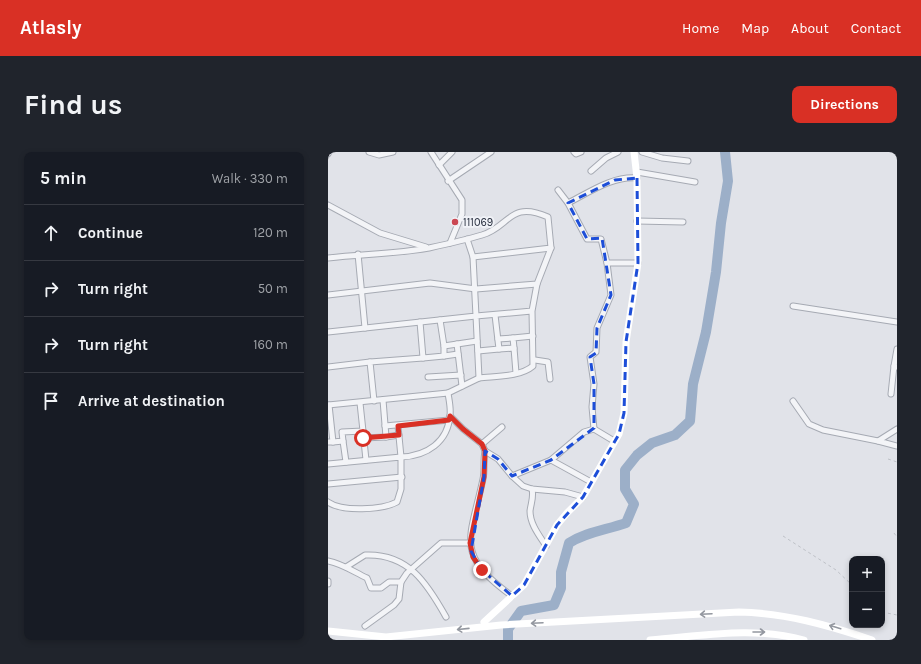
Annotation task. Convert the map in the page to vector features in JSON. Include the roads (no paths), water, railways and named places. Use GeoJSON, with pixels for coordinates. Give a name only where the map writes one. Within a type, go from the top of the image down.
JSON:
{"type":"FeatureCollection","features":[{"type":"Feature","properties":{"kind":"main road"},"geometry":{"type":"LineString","coordinates":[[484,622],[524,585],[567,513],[583,497],[618,434],[624,413],[626,342],[638,263],[637,175],[634,152]]}},
{"type":"Feature","properties":{"kind":"main road"},"geometry":{"type":"LineString","coordinates":[[328,631],[386,637],[501,625],[712,613],[764,613],[832,626],[872,640]]}},
{"type":"Feature","properties":{"kind":"main road"},"geometry":{"type":"LineString","coordinates":[[650,640],[766,632],[804,640]]}},
{"type":"Feature","properties":{"kind":"street"},"geometry":{"type":"LineString","coordinates":[[369,152],[379,155],[393,152]]}},
{"type":"Feature","properties":{"kind":"street"},"geometry":{"type":"LineString","coordinates":[[431,152],[448,181],[458,192],[462,207],[462,214],[450,243]]}},
{"type":"Feature","properties":{"kind":"street"},"geometry":{"type":"LineString","coordinates":[[438,165],[452,152]]}},
{"type":"Feature","properties":{"kind":"street"},"geometry":{"type":"LineString","coordinates":[[448,181],[491,152]]}},
{"type":"Feature","properties":{"kind":"street"},"geometry":{"type":"LineString","coordinates":[[574,152],[576,154],[580,152]]}},
{"type":"Feature","properties":{"kind":"street"},"geometry":{"type":"LineString","coordinates":[[591,171],[606,158],[618,152]]}},
{"type":"Feature","properties":{"kind":"street"},"geometry":{"type":"LineString","coordinates":[[642,152],[662,158],[688,161]]}},
{"type":"Feature","properties":{"kind":"street"},"geometry":{"type":"LineString","coordinates":[[568,203],[599,186],[615,180],[637,175],[695,182]]}},
{"type":"Feature","properties":{"kind":"street"},"geometry":{"type":"LineString","coordinates":[[558,190],[568,203],[587,238],[602,240],[603,251],[608,263],[611,295],[597,328],[596,352],[590,357],[594,384],[592,407],[594,429]]}},
{"type":"Feature","properties":{"kind":"street"},"geometry":{"type":"LineString","coordinates":[[328,205],[380,233],[428,248]]}},
{"type":"Feature","properties":{"kind":"street"},"geometry":{"type":"LineString","coordinates":[[328,258],[428,248],[468,239],[489,232],[515,213],[531,212],[548,217],[551,248],[537,284],[532,311],[535,360],[533,366],[529,370],[516,373],[479,378],[448,393],[328,405],[332,433],[330,442],[343,441]]}},
{"type":"Feature","properties":{"kind":"street"},"geometry":{"type":"LineString","coordinates":[[637,221],[683,222]]}},
{"type":"Feature","properties":{"kind":"street"},"geometry":{"type":"LineString","coordinates":[[468,239],[473,257],[476,289],[479,378]]}},
{"type":"Feature","properties":{"kind":"street"},"geometry":{"type":"LineString","coordinates":[[473,257],[551,248]]}},
{"type":"Feature","properties":{"kind":"street"},"geometry":{"type":"LineString","coordinates":[[358,254],[366,328]]}},
{"type":"Feature","properties":{"kind":"street"},"geometry":{"type":"LineString","coordinates":[[608,263],[638,263]]}},
{"type":"Feature","properties":{"kind":"street"},"geometry":{"type":"LineString","coordinates":[[328,295],[430,284],[476,289],[537,284]]}},
{"type":"Feature","properties":{"kind":"street"},"geometry":{"type":"LineString","coordinates":[[792,306],[897,322]]}},
{"type":"Feature","properties":{"kind":"street"},"geometry":{"type":"LineString","coordinates":[[328,332],[532,311]]}},
{"type":"Feature","properties":{"kind":"street"},"geometry":{"type":"LineString","coordinates":[[495,315],[499,349]]}},
{"type":"Feature","properties":{"kind":"street"},"geometry":{"type":"LineString","coordinates":[[440,320],[444,356]]}},
{"type":"Feature","properties":{"kind":"street"},"geometry":{"type":"LineString","coordinates":[[420,322],[423,358]]}},
{"type":"Feature","properties":{"kind":"street"},"geometry":{"type":"LineString","coordinates":[[498,339],[533,336]]}},
{"type":"Feature","properties":{"kind":"street"},"geometry":{"type":"LineString","coordinates":[[513,338],[516,373]]}},
{"type":"Feature","properties":{"kind":"street"},"geometry":{"type":"LineString","coordinates":[[444,346],[477,341]]}},
{"type":"Feature","properties":{"kind":"street"},"geometry":{"type":"LineString","coordinates":[[457,344],[462,386]]}},
{"type":"Feature","properties":{"kind":"street"},"geometry":{"type":"LineString","coordinates":[[478,351],[514,348]]}},
{"type":"Feature","properties":{"kind":"street"},"geometry":{"type":"LineString","coordinates":[[891,394],[896,367],[897,349]]}},
{"type":"Feature","properties":{"kind":"street"},"geometry":{"type":"LineString","coordinates":[[328,367],[458,354]]}},
{"type":"Feature","properties":{"kind":"street"},"geometry":{"type":"LineString","coordinates":[[535,360],[548,362],[550,380]]}},
{"type":"Feature","properties":{"kind":"street"},"geometry":{"type":"LineString","coordinates":[[370,362],[374,401]]}},
{"type":"Feature","properties":{"kind":"street"},"geometry":{"type":"LineString","coordinates":[[428,377],[461,375]]}},
{"type":"Feature","properties":{"kind":"street"},"geometry":{"type":"LineString","coordinates":[[328,464],[413,457],[436,446],[442,441],[450,418],[448,393]]}},
{"type":"Feature","properties":{"kind":"street"},"geometry":{"type":"LineString","coordinates":[[383,400],[386,437]]}},
{"type":"Feature","properties":{"kind":"street"},"geometry":{"type":"LineString","coordinates":[[793,401],[809,424],[823,430],[897,446]]}},
{"type":"Feature","properties":{"kind":"street"},"geometry":{"type":"LineString","coordinates":[[360,403],[366,460]]}},
{"type":"Feature","properties":{"kind":"street"},"geometry":{"type":"LineString","coordinates":[[385,426],[398,426],[450,418],[482,444],[485,451],[484,477],[470,543],[471,551],[477,564],[495,584],[512,596]]}},
{"type":"Feature","properties":{"kind":"street"},"geometry":{"type":"LineString","coordinates":[[328,502],[338,507],[353,509],[390,506],[397,502],[400,496],[402,477],[398,426]]}},
{"type":"Feature","properties":{"kind":"street"},"geometry":{"type":"LineString","coordinates":[[482,444],[502,427]]}},
{"type":"Feature","properties":{"kind":"street"},"geometry":{"type":"LineString","coordinates":[[512,476],[552,460],[584,432],[594,429],[614,441]]}},
{"type":"Feature","properties":{"kind":"street"},"geometry":{"type":"LineString","coordinates":[[878,441],[897,429]]}},
{"type":"Feature","properties":{"kind":"street"},"geometry":{"type":"LineString","coordinates":[[332,433],[362,431]]}},
{"type":"Feature","properties":{"kind":"street"},"geometry":{"type":"LineString","coordinates":[[342,432],[346,462]]}},
{"type":"Feature","properties":{"kind":"street"},"geometry":{"type":"LineString","coordinates":[[363,438],[399,435]]}},
{"type":"Feature","properties":{"kind":"street"},"geometry":{"type":"LineString","coordinates":[[485,451],[498,459],[512,476],[523,486],[532,489],[566,492],[583,497]]}},
{"type":"Feature","properties":{"kind":"street"},"geometry":{"type":"LineString","coordinates":[[552,460],[591,482]]}},
{"type":"Feature","properties":{"kind":"street"},"geometry":{"type":"LineString","coordinates":[[328,484],[402,477]]}},
{"type":"Feature","properties":{"kind":"street"},"geometry":{"type":"LineString","coordinates":[[532,489],[534,495],[530,513],[535,530],[546,546]]}},
{"type":"Feature","properties":{"kind":"street"},"geometry":{"type":"LineString","coordinates":[[365,626],[399,599],[401,582],[412,568],[441,543],[470,543]]}},
{"type":"Feature","properties":{"kind":"street"},"geometry":{"type":"LineString","coordinates":[[346,568],[365,555],[394,559],[412,568],[426,583],[446,617]]}},
{"type":"Feature","properties":{"kind":"street"},"geometry":{"type":"LineString","coordinates":[[328,561],[339,563],[367,578],[372,588],[381,588],[389,582],[401,582]]}},
{"type":"Feature","properties":{"kind":"waterway"},"geometry":{"type":"LineString","coordinates":[[508,640],[508,629],[521,611],[554,605],[561,588],[561,572],[569,543],[589,534],[626,523],[634,504],[625,489],[625,470],[637,455],[652,443],[675,435],[690,421],[693,384],[706,332],[716,272],[721,223],[728,181],[725,152]]}},
{"type":"Feature","properties":{"kind":"place","name":"111069"},"geometry":{"type":"Point","coordinates":[455,222]}}]}
